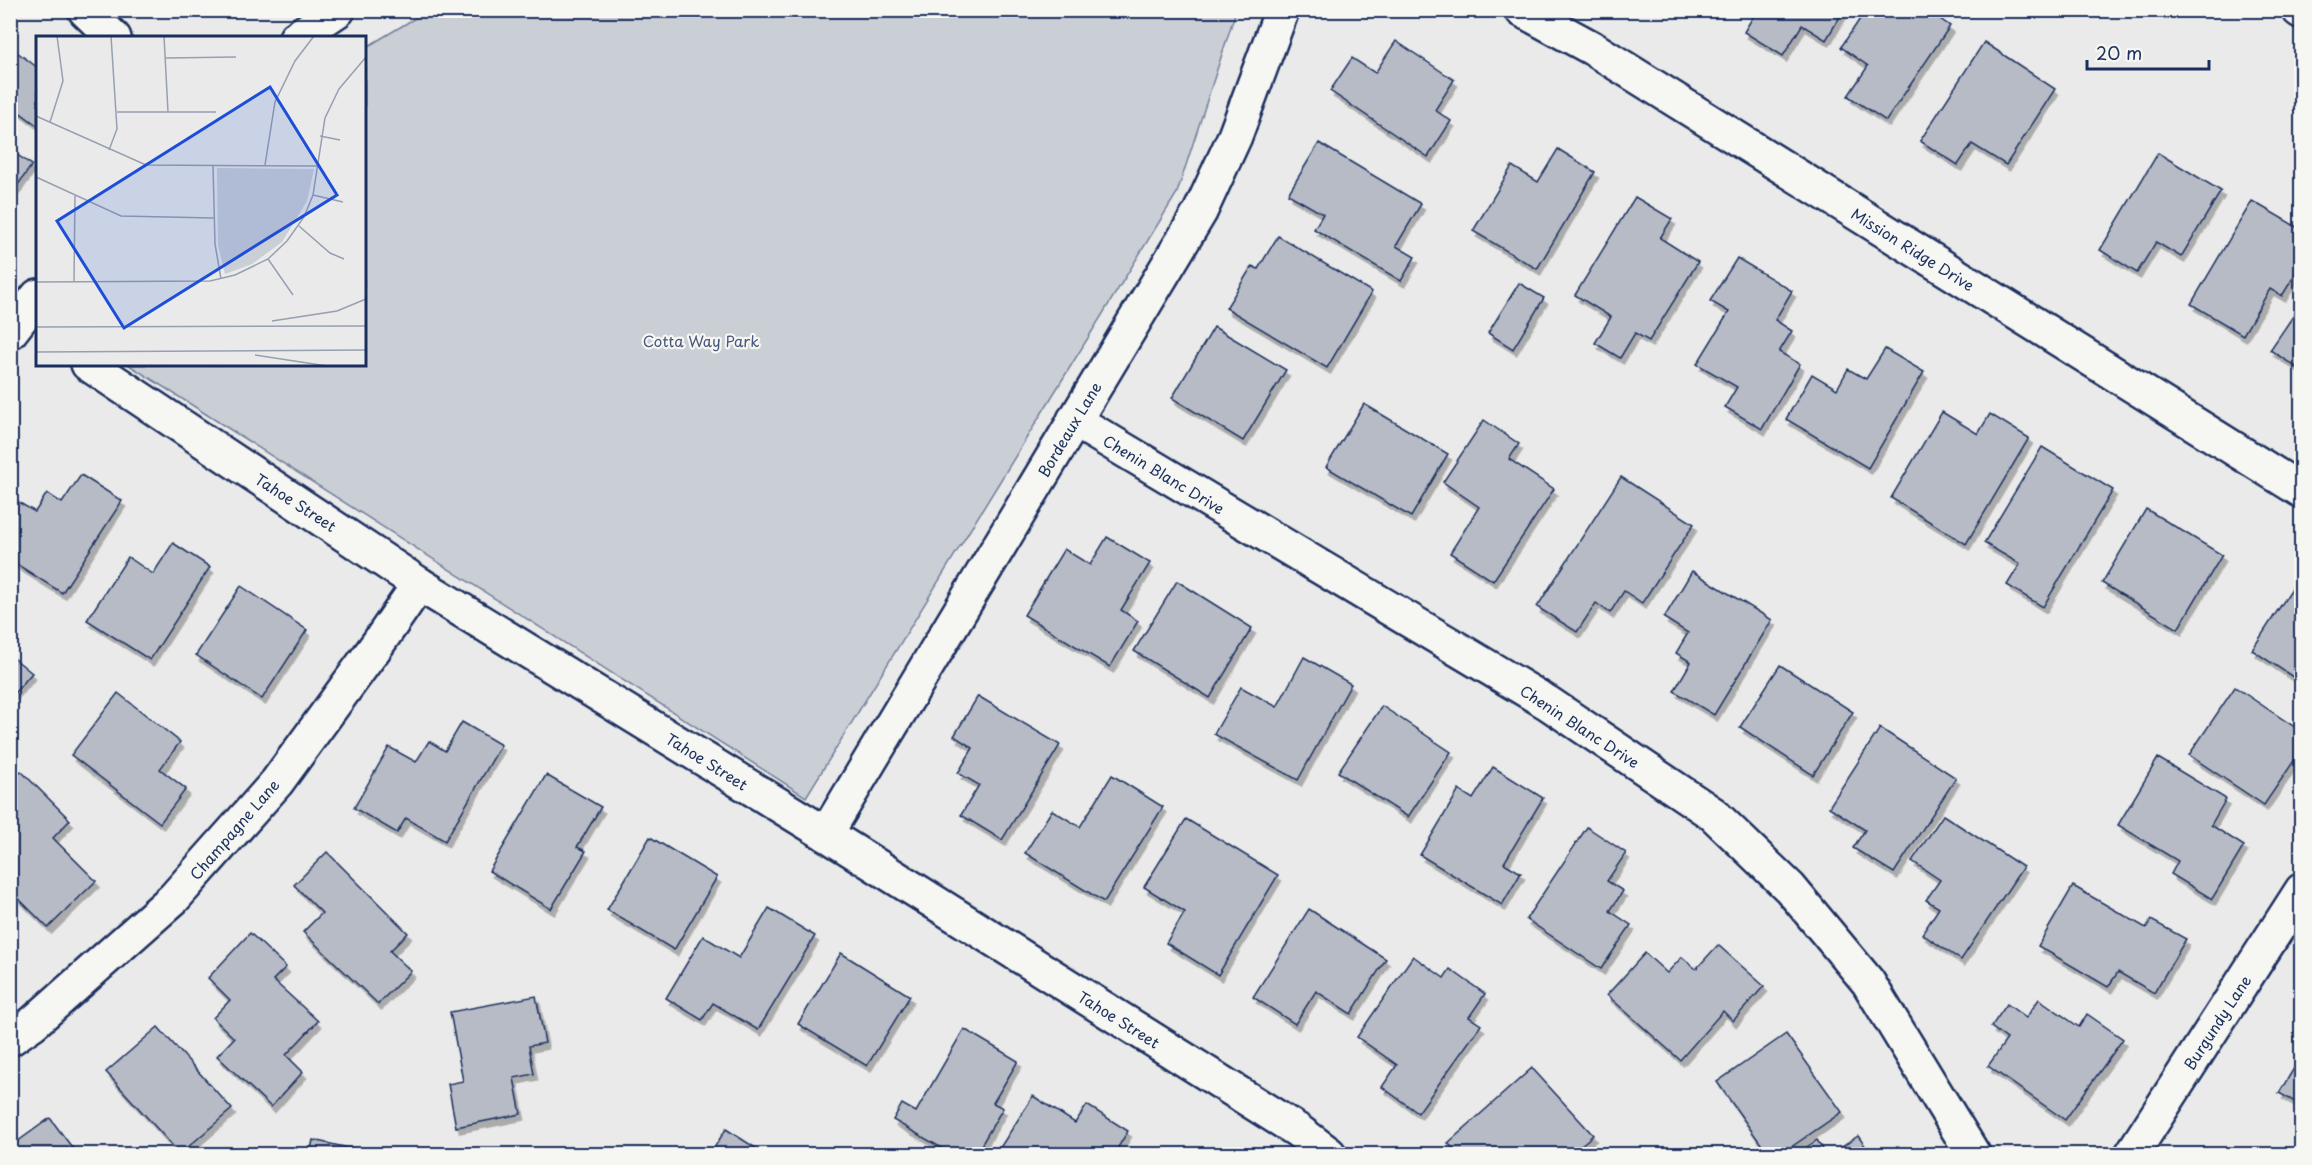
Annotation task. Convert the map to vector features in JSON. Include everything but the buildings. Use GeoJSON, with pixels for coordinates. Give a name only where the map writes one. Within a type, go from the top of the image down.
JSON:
{"type":"FeatureCollection","features":[{"type":"Feature","properties":{"kind":"street"},"geometry":{"type":"LineString","coordinates":[[85,10],[112,36]]}},
{"type":"Feature","properties":{"kind":"street"},"geometry":{"type":"LineString","coordinates":[[299,36],[338,10]]}},
{"type":"Feature","properties":{"kind":"street","name":"Bordeaux Lane"},"geometry":{"type":"LineString","coordinates":[[826,834],[1200,212],[1235,136],[1282,10]]}},
{"type":"Feature","properties":{"kind":"street","name":"Mission Ridge Drive"},"geometry":{"type":"LineString","coordinates":[[1522,10],[1592,48],[2301,491]]}},
{"type":"Feature","properties":{"kind":"street","name":"Tahoe Street"},"geometry":{"type":"LineString","coordinates":[[91,366],[419,584],[826,834],[1297,1130],[1329,1155]]}},
{"type":"Feature","properties":{"kind":"street","name":"Chenin Blanc Drive"},"geometry":{"type":"LineString","coordinates":[[1074,420],[1548,703],[1713,814],[1790,888],[1868,982],[1973,1155]]}},
{"type":"Feature","properties":{"kind":"street","name":"Champagne Lane"},"geometry":{"type":"LineString","coordinates":[[10,1040],[33,1023],[174,898],[277,782],[419,584]]}},
{"type":"Feature","properties":{"kind":"street","name":"Burgundy Lane"},"geometry":{"type":"LineString","coordinates":[[2132,1155],[2301,890]]}},
{"type":"Feature","properties":{"kind":"green space","name":"Cotta Way Park"},"geometry":{"type":"Polygon","coordinates":[[[427,11],[1236,11],[1177,193],[806,797],[131,366],[366,366],[366,47],[427,11]]]}}]}
